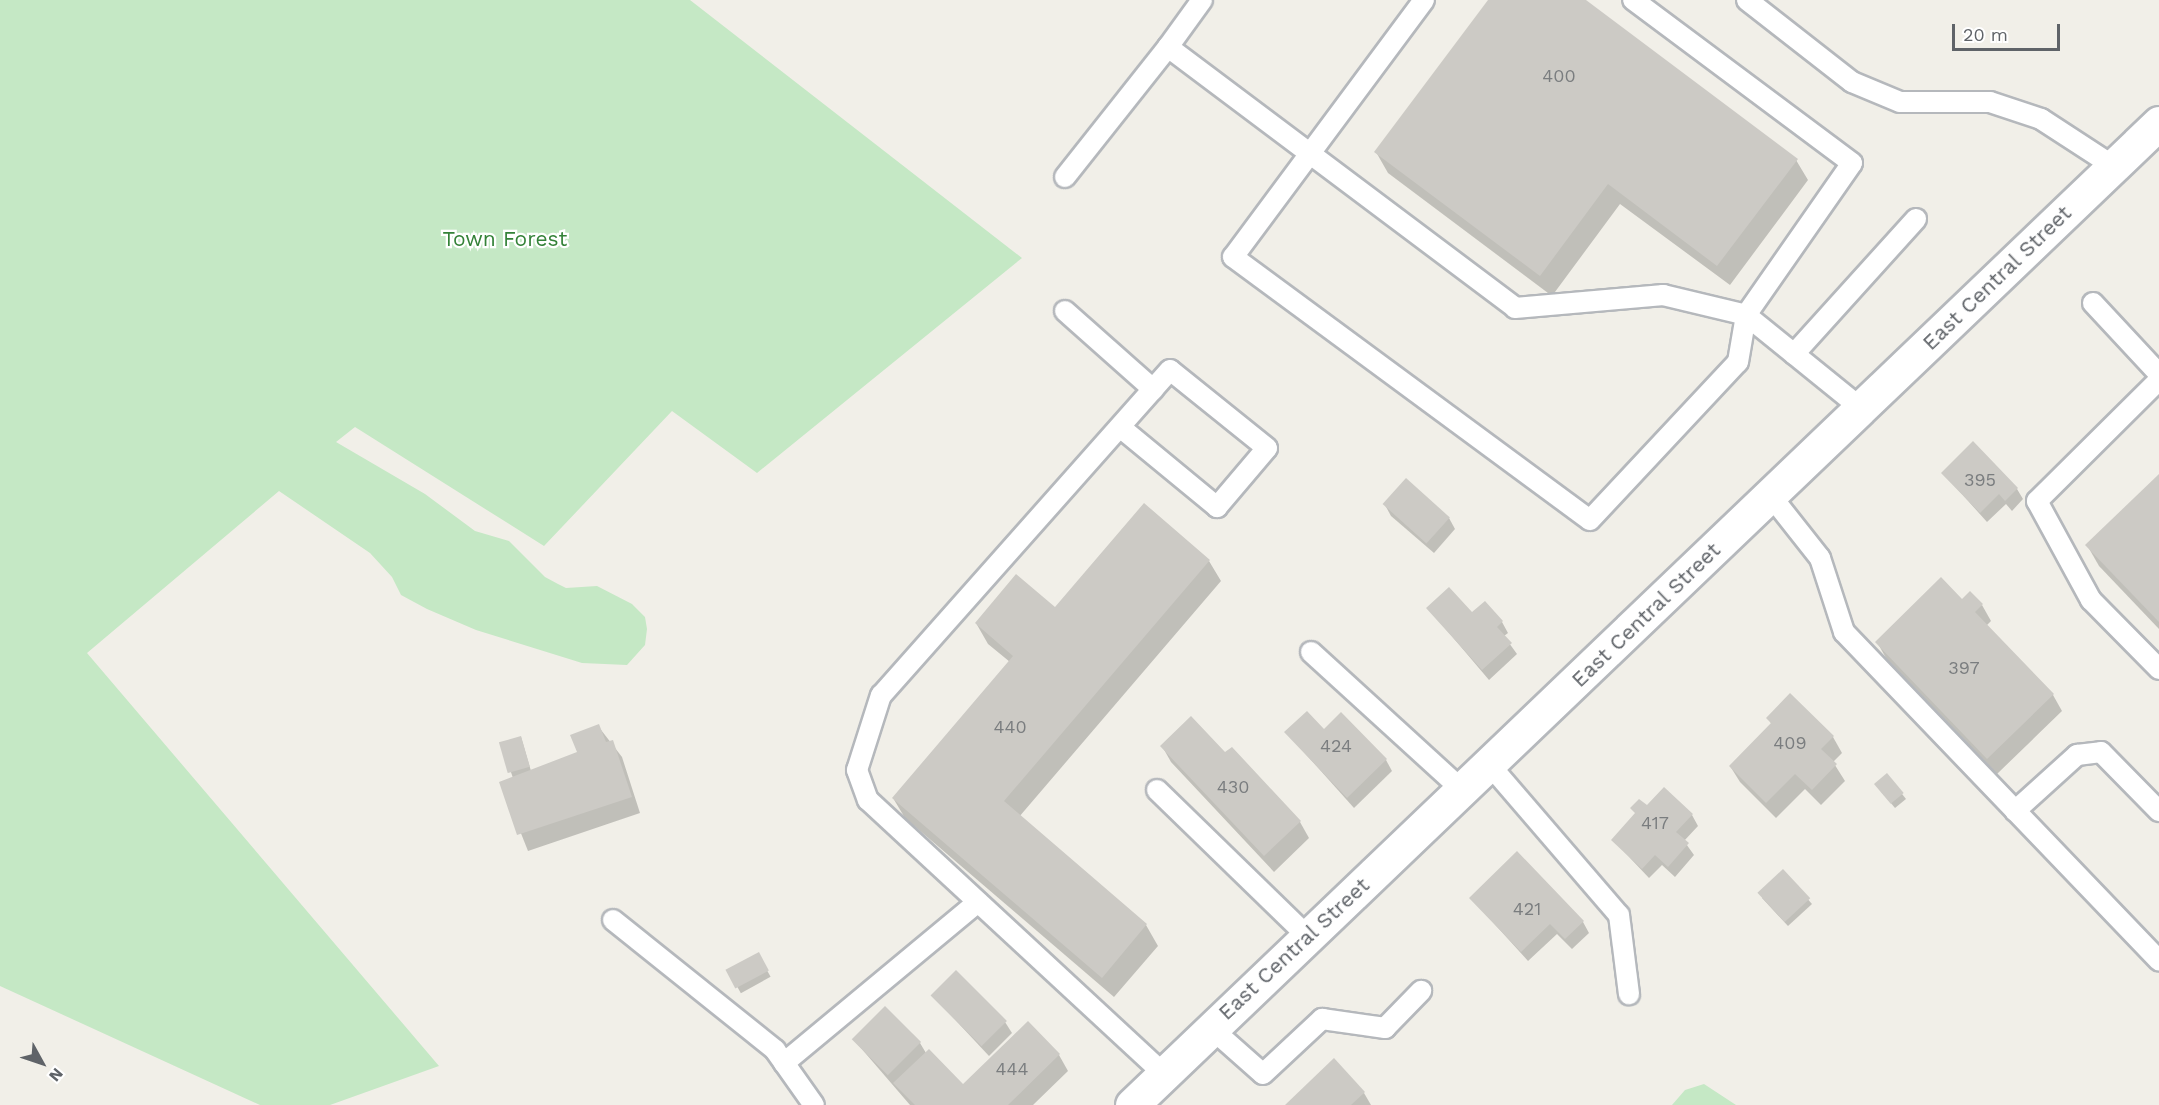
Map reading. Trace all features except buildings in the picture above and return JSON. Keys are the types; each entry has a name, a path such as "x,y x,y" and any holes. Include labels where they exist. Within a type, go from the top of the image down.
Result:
{"main road":[{"name":"East Central Street","path":"1132,1105 1163,1072 1771,496 2159,123"}],"lane":[{"path":"1065,177 1168,47 1202,0"},
{"path":"1424,0 1307,152 1233,257 1590,520 1738,362 1746,315 1852,163 1633,0"},
{"path":"1747,0 1852,82 1900,102 1990,102 2041,120 2113,166"},
{"path":"1168,47 1515,308 1662,296 1746,315 1861,408"},
{"path":"1794,354 1916,219"},
{"path":"2093,303 2159,374"},
{"path":"1065,311 1153,389"},
{"path":"1119,427 1217,507 1267,447 1170,370 1119,427 881,695 858,770 868,800 1163,1072"},
{"path":"2159,380 2037,501 2091,600 2159,669"},
{"path":"1771,496 1820,558 1844,632 2159,961"},
{"path":"1311,652 1462,790"},
{"path":"2015,811 2077,755 2101,752 2159,811"},
{"path":"1489,764 1619,915 1629,994"},
{"path":"1157,790 1307,936"},
{"path":"784,1063 978,902"},
{"path":"614,920 775,1050 814,1105"},
{"path":"1211,1028 1263,1074 1322,1019 1385,1028 1421,991"}],"green space":[{"name":"Town Forest","path":"0,0 690,0 1022,258 757,473 672,411 544,546 355,427 336,442 425,494 475,531 509,541 545,577 566,588 597,586 632,604 645,617 647,629 645,645 627,665 582,663 476,630 427,609 401,595 392,577 370,553 279,491 87,653 439,1066 330,1105 260,1105 0,986"},
{"path":"1704,1084 1736,1105 1672,1105 1685,1090"}]}
